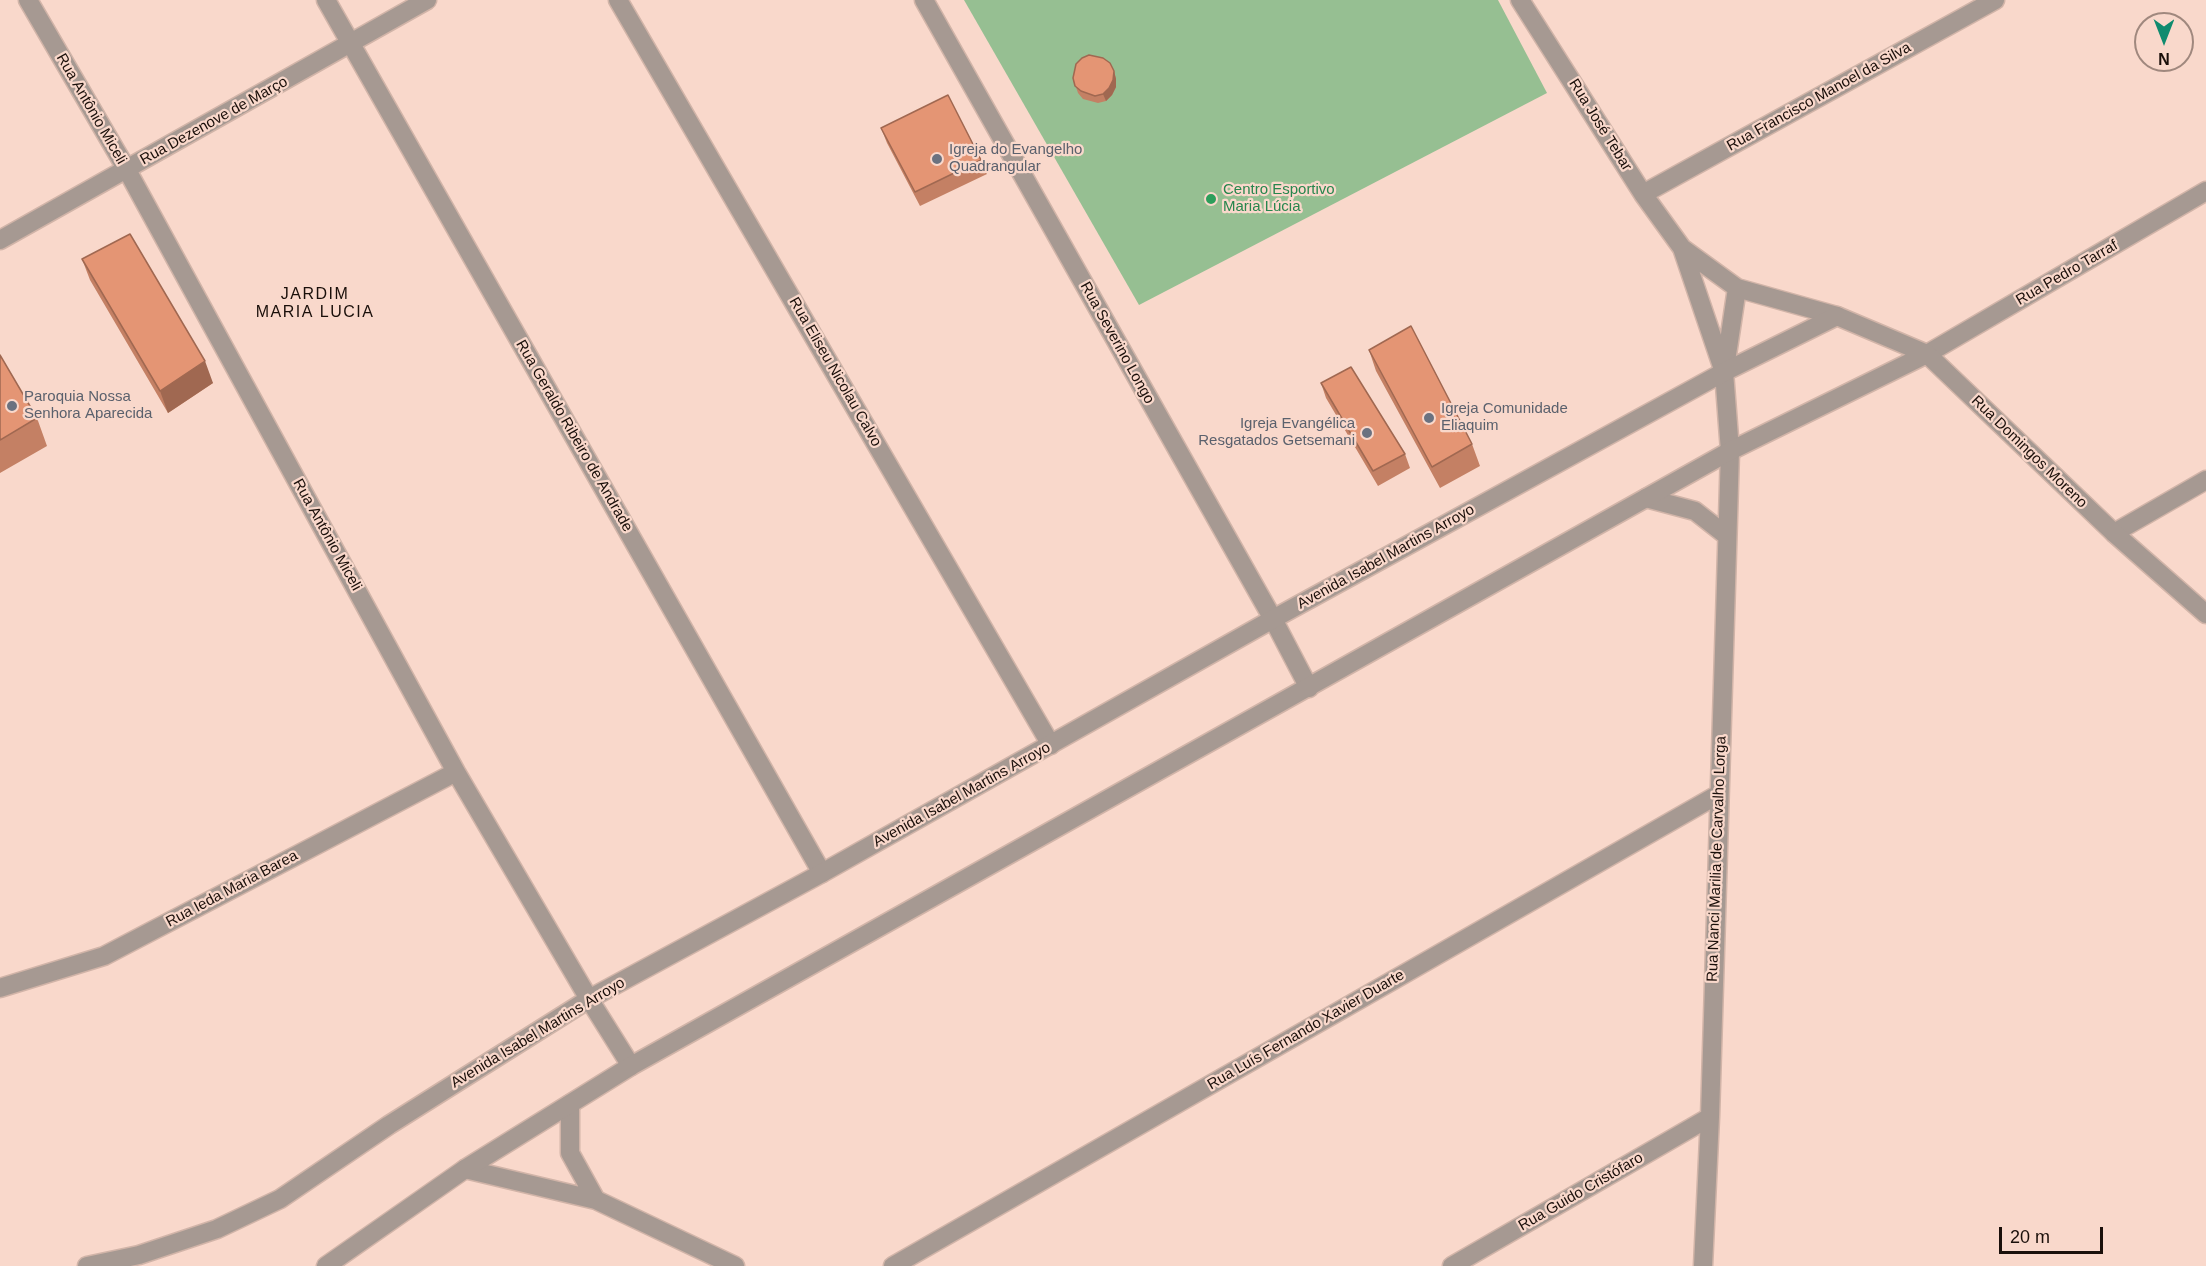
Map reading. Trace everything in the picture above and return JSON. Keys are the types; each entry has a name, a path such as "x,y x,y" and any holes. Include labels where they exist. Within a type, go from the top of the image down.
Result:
{"street":[{"name":"Rua Antônio Miceli","path":"27,0 127,170 456,772 589,999 631,1066"},
{"name":"Rua Geraldo Ribeiro de Andrade","path":"326,0 822,873"},
{"name":"Rua Dezenove de Março","path":"0,240 427,0"},
{"name":"Rua Eliseu Nicolau Calvo","path":"618,0 1051,745"},
{"name":"Rua Severino Longo","path":"924,0 1273,619 1309,688"},
{"name":"Rua José Tebar","path":"1520,0 1643,194 1682,248 1724,372"},
{"name":"Rua Francisco Manoel da Silva","path":"1643,194 1995,0"},
{"name":"Rua Pedro Tarraf","path":"1927,354 2206,191"},
{"name":"Rua José Tebar","path":"1682,248 1737,288 1837,316"},
{"path":"1724,372 1737,288"},
{"name":"Avenida Isabel Martins Arroyo","path":"87,1266 139,1255 217,1229 280,1199 389,1125 589,999 822,873 1273,619 1724,372 1837,316"},
{"name":"Rua Domingos Moreno","path":"1837,316 1927,354 2114,533 2206,614"},
{"path":"326,1266 465,1169 631,1066 1730,451 1927,354"},
{"name":"Rua Nanci Marilia de Carvalho Lorga","path":"1703,1266 1710,1117 1730,451 1724,372"},
{"path":"2114,533 2206,480"},
{"path":"1646,498 1695,511 1727,536"},
{"name":"Rua Ieda Maria Barea","path":"0,988 104,956 456,772"},
{"name":"Rua Luís Fernando Xavier Duarte","path":"893,1266 1719,794"},
{"path":"570,1104 570,1153 596,1200"},
{"name":"Rua Guido Cristófaro","path":"1452,1266 1710,1117"},
{"path":"465,1169 596,1200 735,1266"}],"green space":[{"name":"Centro Esportivo Maria Lúcia","path":"964,0 1498,0 1547,93 1139,305"}],"building":[{"path":"1089,55 1103,58 1110,63 1114,71 1109,88 1103,94 1095,96 1081,91 1075,86 1073,78 1076,64"},
{"name":"Igreja do Evangelho Quadrangular","path":"948,95 981,160 915,192 881,128"},
{"path":"130,234 205,361 160,391 82,259"},
{"name":"Igreja Comunidade Eliaquim","path":"1411,326 1472,444 1432,467 1369,350"},
{"path":"0,355 37,418 0,440"},
{"name":"Igreja Evangélica Resgatados Getsemani","path":"1351,367 1405,454 1373,471 1321,383"}],"place":[{"name":"Igreja do Evangelho Quadrangular","path":"937,159"},
{"name":"Centro Esportivo Maria Lúcia","path":"1211,199"},
{"name":"Paroquia Nossa Senhora Aparecida","path":"12,406"},
{"name":"Igreja Comunidade Eliaquim","path":"1429,418"},
{"name":"Igreja Evangélica Resgatados Getsemani","path":"1367,433"}],"district":[{"name":"JARDIM MARIA LUCIA","path":"315,304"}]}
